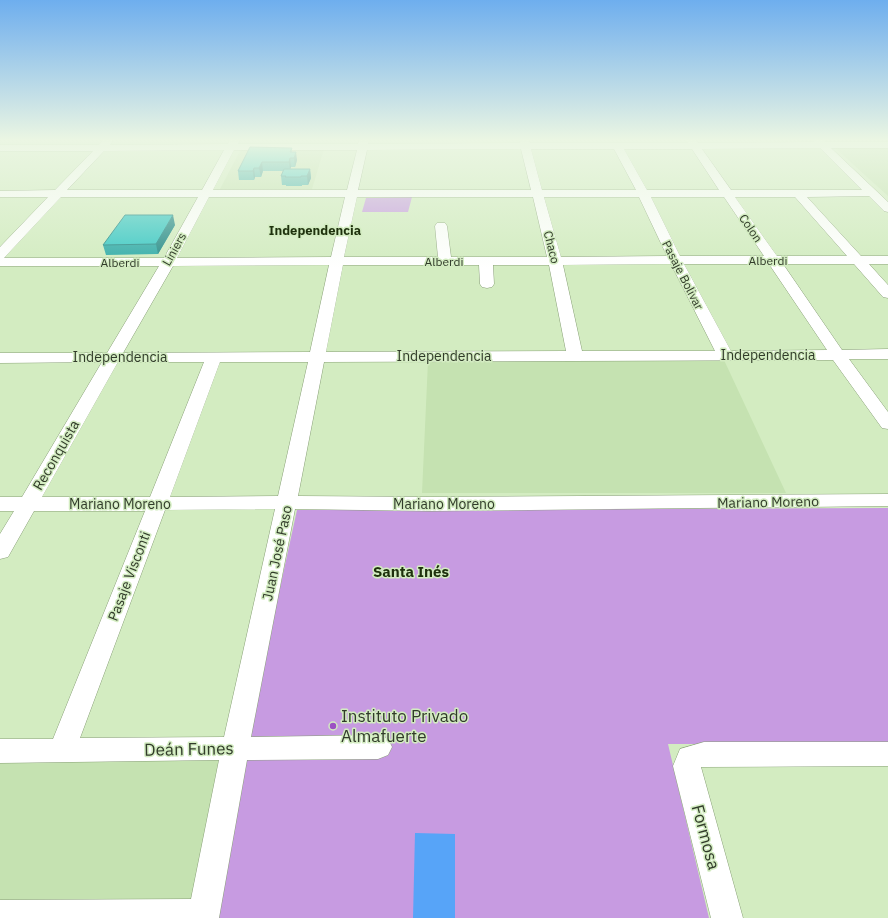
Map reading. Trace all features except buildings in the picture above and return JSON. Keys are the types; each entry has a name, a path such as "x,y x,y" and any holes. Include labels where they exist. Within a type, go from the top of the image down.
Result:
{"street":[{"path":"0,255 68,183"},
{"name":"Liniers","path":"113,357 168,262 210,183"},
{"name":"Juan José Paso","path":"203,916 235,749 354,183"},
{"name":"Chaco","path":"536,183 555,261 575,355"},
{"name":"Pasaje Bolivar","path":"638,183 675,260 725,355"},
{"name":"Colon","path":"720,183 838,356 888,424"},
{"path":"862,183 888,208"},
{"path":"0,194 538,192 644,194 873,193"},
{"path":"798,193 888,294"},
{"path":"442,226 445,261"},
{"name":"Alberdi","path":"0,262 888,260"},
{"path":"486,261 487,284"},
{"name":"Independencia","path":"0,358 575,355 838,356 851,354 888,354"},
{"path":"838,356 860,360 888,360"},
{"name":"Reconquista","path":"0,552 113,357"},
{"name":"Pasaje Visconti","path":"62,751 214,357"},
{"name":"Mariano Moreno","path":"0,504 288,502 430,504 888,500"},
{"name":"Deán Funes","path":"0,751 378,747"},
{"name":"Formosa","path":"727,918 687,766 690,757 704,754 888,754"},
{"path":"0,916 203,916"}],"shaded area":[{"path":"223,183 314,183 312,189 220,189"},
{"path":"873,183 888,183 888,196"},
{"path":"412,197 408,212 362,212 366,198"},
{"path":"724,360 786,493 422,493 428,361"},
{"path":"888,508 888,744 668,744 709,918 214,918 247,739 297,510"},
{"path":"223,757 193,903 0,904 0,758"}],"water":[{"path":"415,833 455,834 455,918 413,918"}],"place":[{"name":"Instituto Privado Almafuerte","path":"333,726"}],"district":[{"name":"Independencia","path":"315,230"},
{"name":"Santa Inés","path":"411,571"}]}
